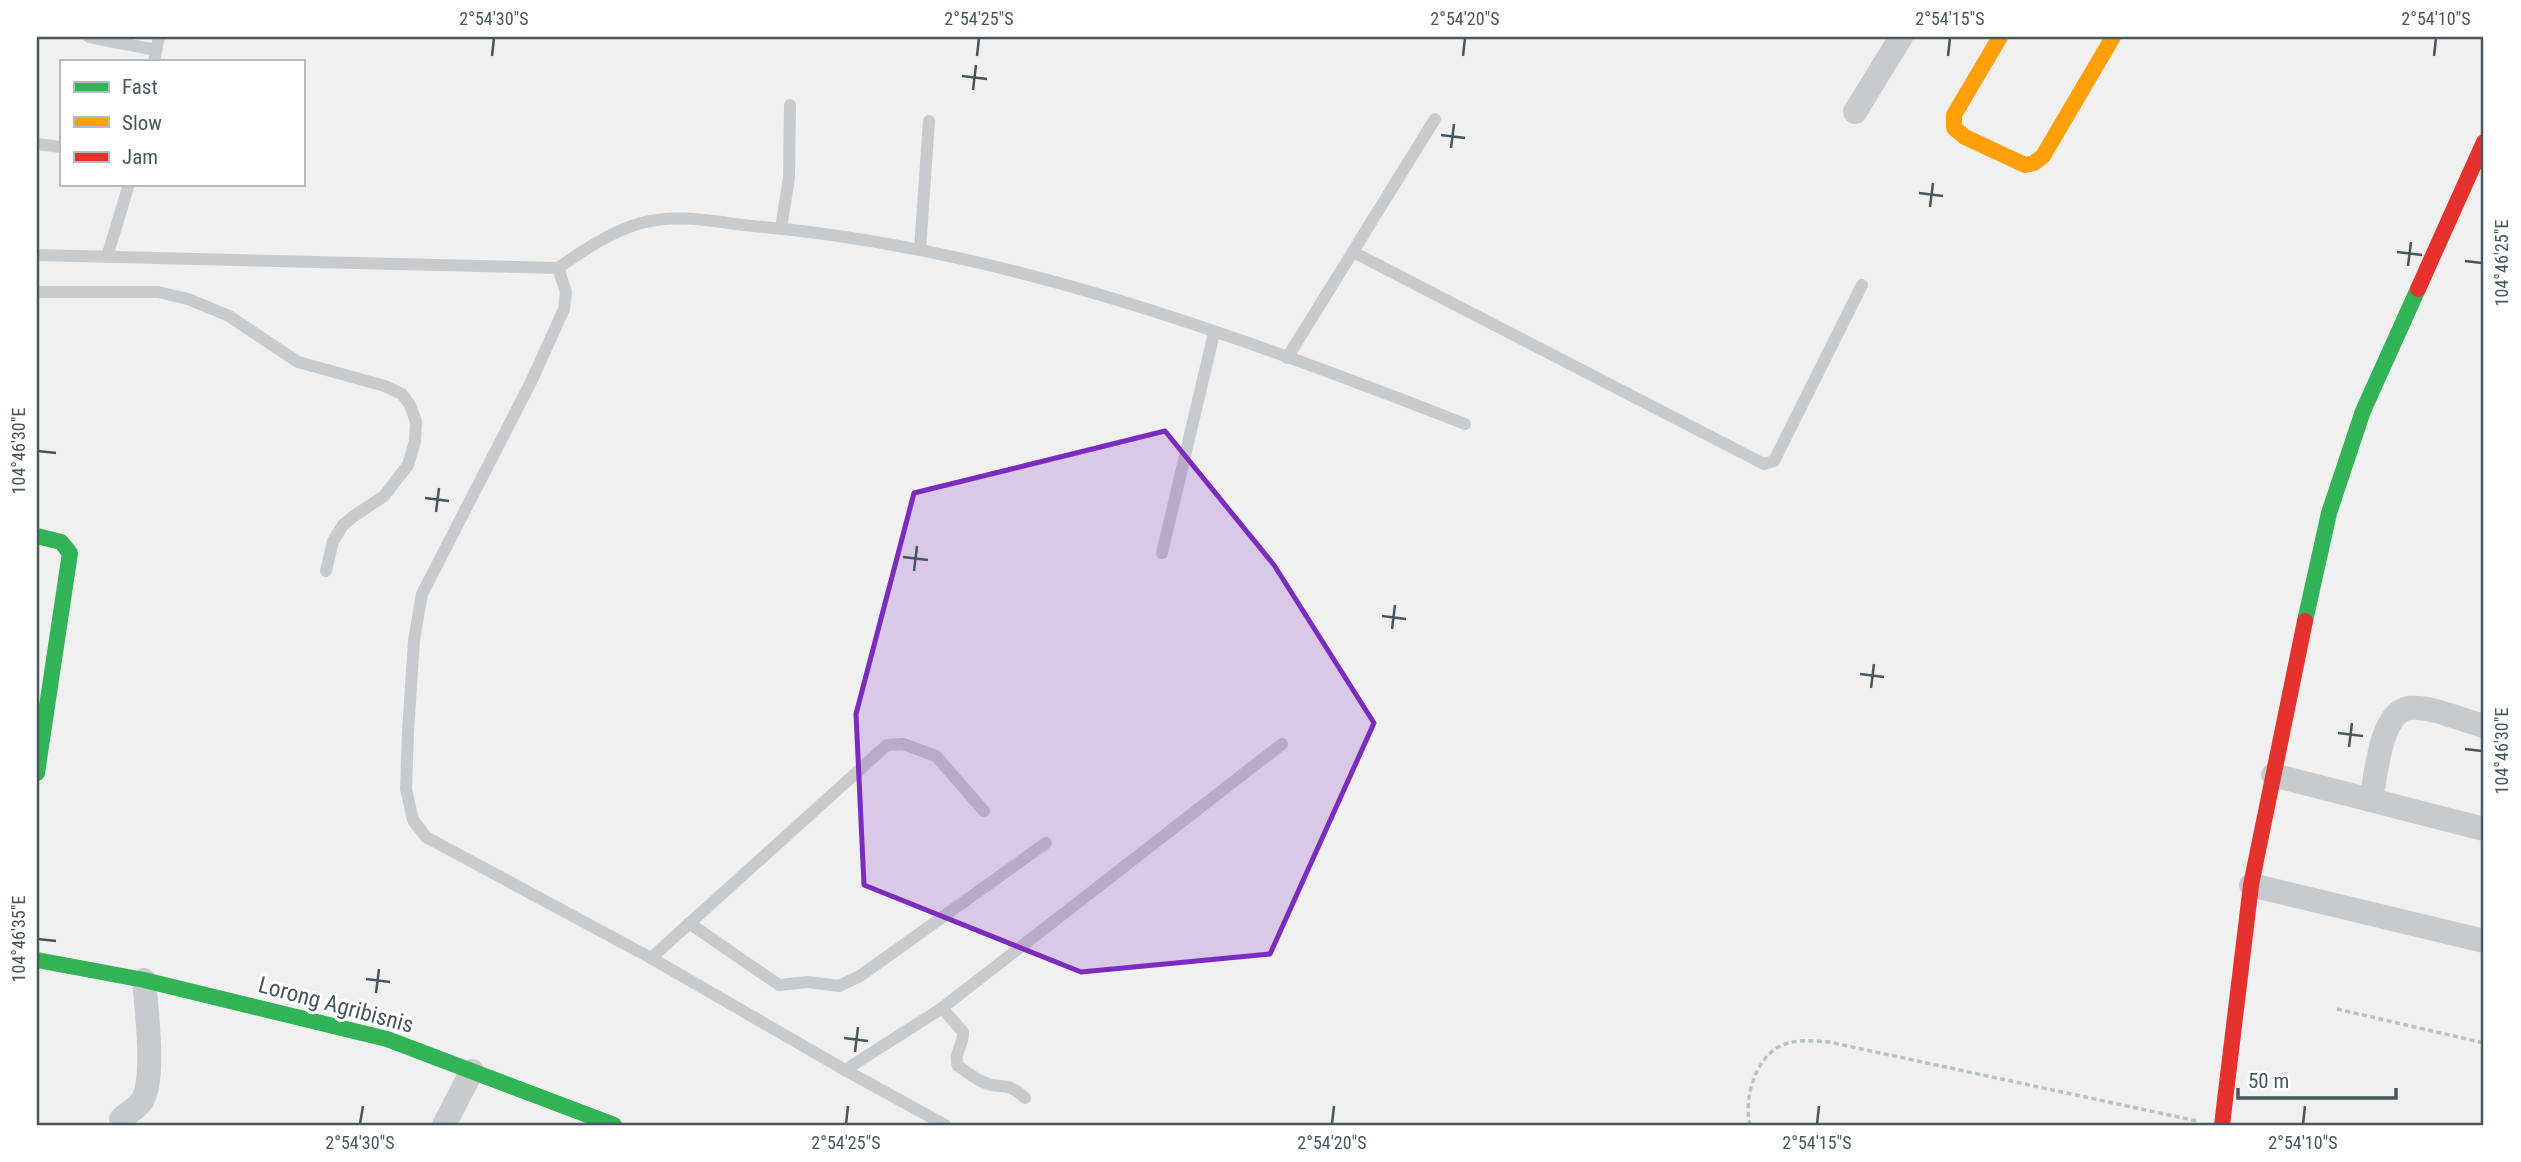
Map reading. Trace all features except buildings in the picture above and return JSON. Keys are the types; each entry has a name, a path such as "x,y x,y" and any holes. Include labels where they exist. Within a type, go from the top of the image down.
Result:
{"street":[{"path":"1855,113 1901,37"},
{"path":"2000,37 1954,115 1954,128 1965,137 2025,165 2034,163 2042,156 2113,37"},
{"path":"2222,1125 2251,884 2308,606 2342,470 2363,411 2484,142"},
{"path":"37,536 59,541 66,545 70,553 37,773"},
{"path":"2371,800 2386,729 2394,716 2401,711 2413,708 2427,710 2484,726"},
{"path":"2273,775 2484,829"},
{"path":"2251,884 2484,941"},
{"name":"Lorong Agribisnis","path":"37,960 144,980 387,1039 614,1125"},
{"path":"121,1119 142,1100 147,1081 149,1052 144,980"},
{"path":"444,1125 472,1071"}],"lane":[{"path":"89,37 157,49"},
{"path":"780,228 789,178 790,106"},
{"path":"1287,358 1435,119"},
{"path":"920,249 929,121"},
{"path":"37,144 60,147"},
{"path":"107,257 128,186"},
{"path":"37,255 558,268 591,244 642,223 695,219 780,228 920,249 1032,274 1214,332 1465,424"},
{"path":"1353,252 1764,464 1774,461 1862,285"},
{"path":"558,268 566,292 564,309 531,382 422,594 413,653 407,789 413,820 426,836 651,958 945,1125"},
{"path":"37,292 158,292 188,299 229,316 299,362 385,386 401,394 410,405 416,422 415,441 408,465 384,496 343,526 333,541 326,571"},
{"path":"1162,553 1214,332"},
{"path":"651,958 887,745 903,744 936,756 984,811"},
{"path":"845,1070 942,1007 1282,744"},
{"path":"689,923 779,985 808,982 839,986 860,976 1046,843"},
{"path":"942,1007 963,1032 956,1053 958,1066 984,1083 1015,1088 1025,1098"}],"path":[{"path":"2337,1009 2484,1043"},
{"path":"1749,1125 1749,1097 1755,1076 1763,1062 1783,1045 1806,1040 1829,1042 2204,1122"}],"highlighted area":[{"path":"1165,431 1274,565 1374,723 1270,954 1081,972 864,885 856,714 914,493"}],"traffic: fast":[{"path":"2305,621 2329,513 2363,411 2418,289"},
{"path":"37,536 61,542 70,553 37,773"},
{"path":"37,960 144,980 387,1039 614,1125"}],"traffic: slow":[{"path":"2000,37 1954,115 1954,128 1965,137 2025,165 2034,163 2043,156 2113,37"}],"traffic: jam":[{"path":"2418,289 2484,142"},
{"path":"2222,1125 2251,885 2305,621"}]}
